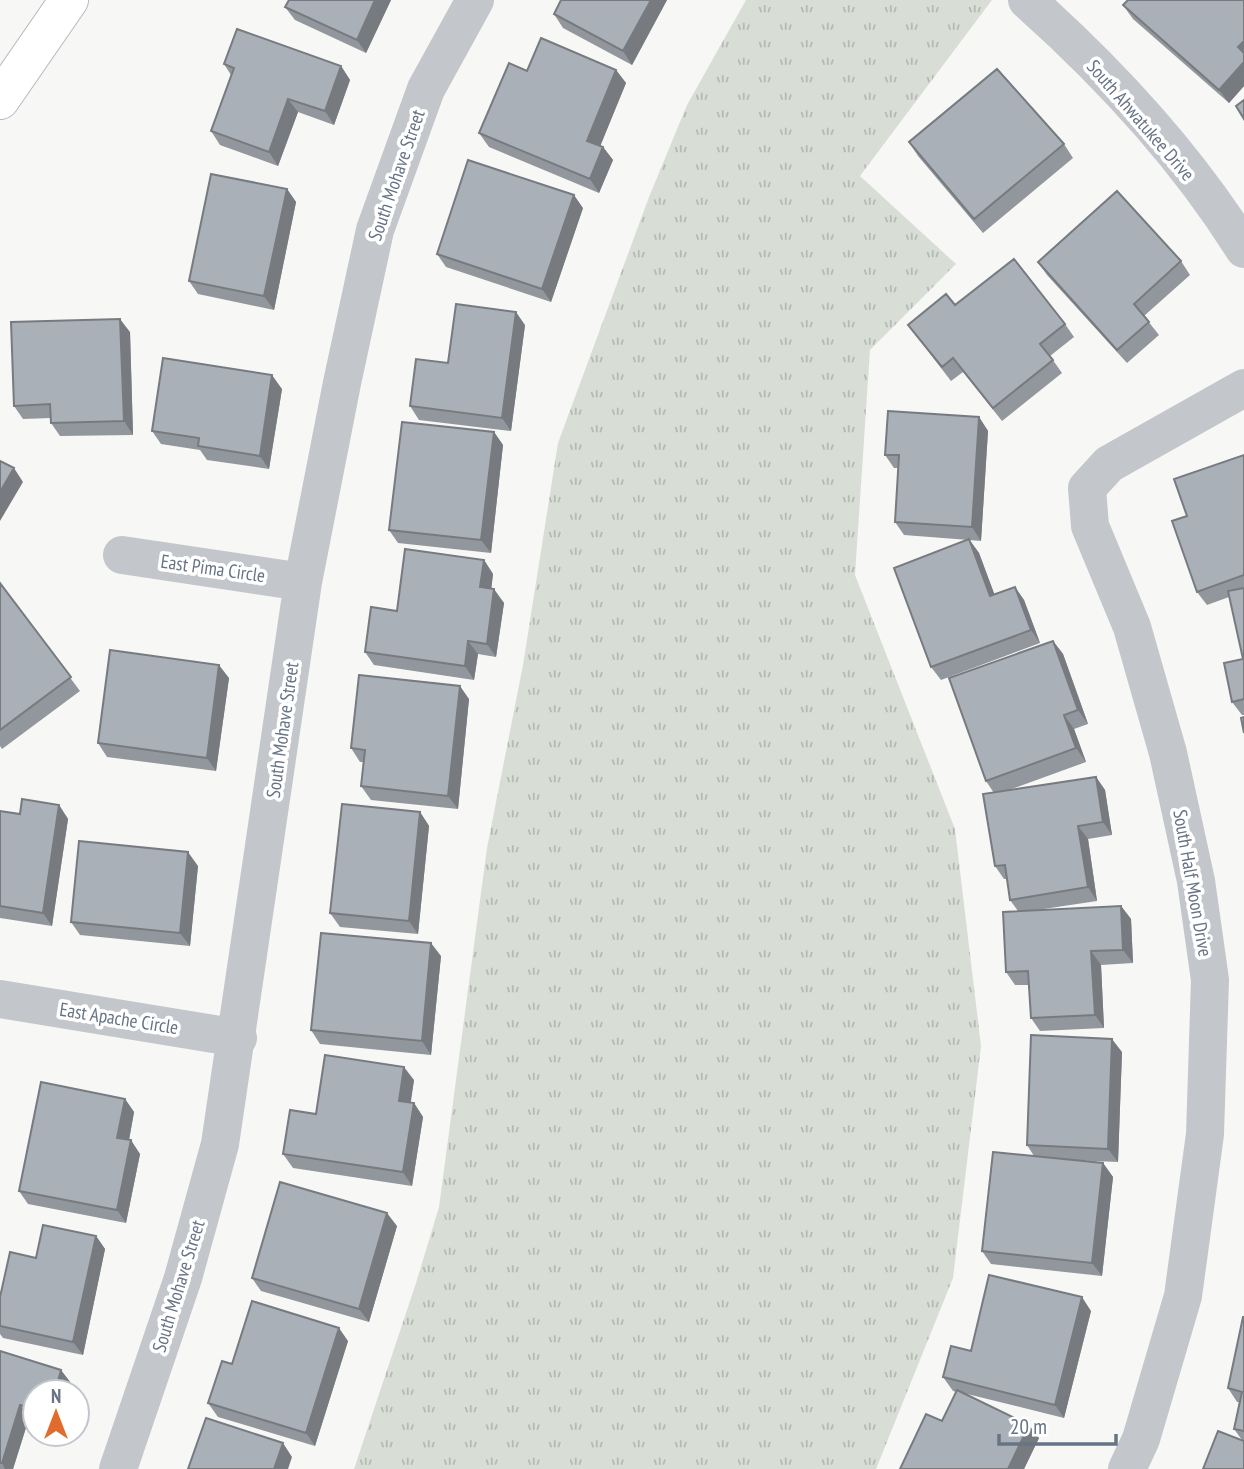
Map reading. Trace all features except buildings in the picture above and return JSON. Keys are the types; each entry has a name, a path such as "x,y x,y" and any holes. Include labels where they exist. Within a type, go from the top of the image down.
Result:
{"main road":[{"path":"0,100 69,0"}],"street":[{"name":"South Mohave Street","path":"118,1469 183,1278 220,1144 238,1038 303,582 375,230 426,89 475,0"},
{"name":"South Ahwatukee Drive","path":"1035,3 1120,89 1186,167 1244,249"},
{"name":"South Half Moon Drive","path":"1127,1469 1141,1439 1183,1296 1205,1134 1210,980 1196,881 1168,753 1132,626 1090,526 1087,488 1109,464 1244,388"},
{"name":"East Pima Circle","path":"122,555 303,582"},
{"name":"East Apache Circle","path":"0,999 238,1038"}],"green space":[{"path":"746,0 992,0 860,176 956,264 870,350 855,575 955,829 981,1046 953,1278 876,1469 354,1469 439,1207 487,848 523,665 558,443 649,197 687,105"}]}
